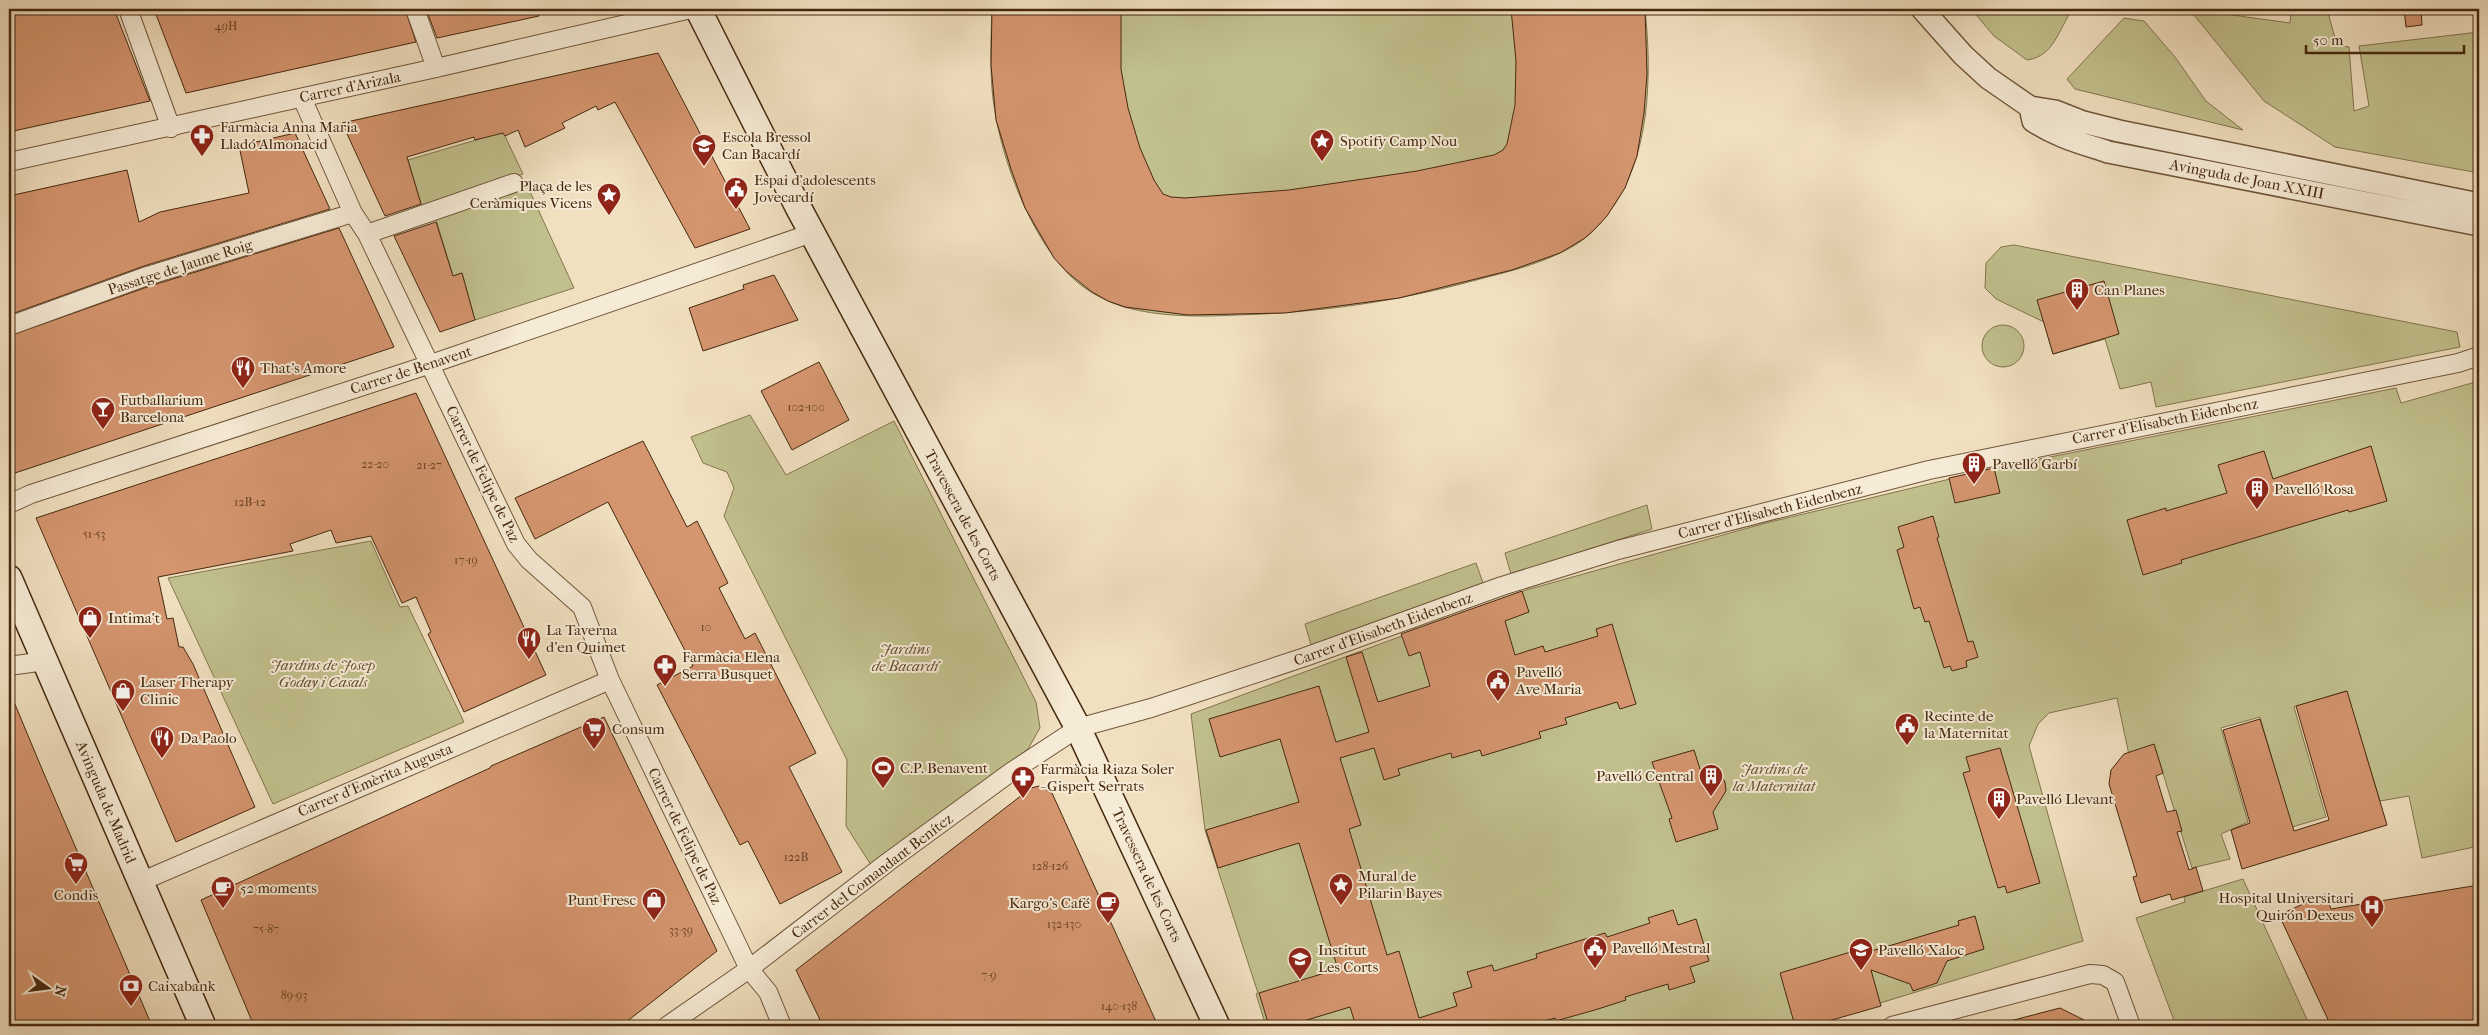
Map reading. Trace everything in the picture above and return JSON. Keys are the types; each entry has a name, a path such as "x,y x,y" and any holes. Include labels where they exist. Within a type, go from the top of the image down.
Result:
{"main road":[{"name":"Travessera de les Corts","path":"698,9 812,234 1078,728 1217,1026"},
{"name":"Avinguda de Madrid","path":"9,578 203,1026"}],"street":[{"path":"128,9 171,128"},
{"path":"415,9 436,68"},
{"name":"Carrer d'Arizala","path":"9,162 171,128 690,9"},
{"name":"Avinguda de Joan XXIII","path":"1922,9 1963,55 1988,78 2030,107 2055,111 2083,122 2118,131 2479,204"},
{"name":"Carrer de Felipe de Paz","path":"302,98 353,213 367,234 516,544 529,560 582,607 610,680 749,969 768,992 782,1026"},
{"name":"Avinguda de Joan XXIII","path":"2030,107 2033,121 2047,130 2060,137 2108,152 2479,225"},
{"path":"367,234 514,183"},
{"name":"Passatge de Jaume Roig","path":"9,326 147,276 353,213"},
{"name":"Carrer de Benavent","path":"9,504 40,490 430,364 812,234"},
{"name":"Carrer d'Elisabeth Eidenbenz","path":"1078,728 1151,708 1287,663 1502,586 1618,550 1929,470 2458,363 2479,356"},
{"path":"9,666 45,661"},
{"name":"Carrer d'Emèrita Augusta","path":"140,882 610,680"},
{"name":"Carrer del Comandant Benítez","path":"667,1026 749,969 1011,772 1078,728"},
{"path":"1892,1026 2090,974 2103,975 2115,982 2131,1026"}],"green space":[{"name":"Spotify Camp Nou","path":"992,9 1645,9 1648,89 1640,143 1622,193 1607,215 1587,236 1569,249 1532,264 1420,294 1329,309 1208,316 1151,313 1124,307 1106,300 1077,282 1060,265 1031,219 1009,166 995,113 991,69"},
{"path":"1971,9 2073,9 2050,47 2044,53 2027,60 1994,36"},
{"path":"2189,9 2290,23 2291,9 2327,9 2337,45 2349,47 2354,111 2369,106 2359,46 2479,32 2479,173 2335,147 2264,101"},
{"path":"2124,18 2144,21 2175,57 2206,101 2243,130 2075,89 2067,79"},
{"path":"503,132 523,174 423,210 408,160"},
{"path":"527,185 574,288 475,320 462,273 453,276 435,216"},
{"path":"2014,245 2457,332 2460,347 2156,407 2151,382 2120,389 2105,339 2053,354 2044,322 1996,299 1985,288 1986,263 2001,247"},
{"path":"1999,325 2007,325 2018,331 2024,346 2018,361 2007,367 1999,367 1988,361 1982,350 1982,342 1988,331"},
{"name":"Jardins de la Maternitat","path":"2479,381 2479,846 2422,858 2409,796 2380,801 2346,691 2294,707 2326,817 2292,827 2260,717 2221,728 2248,822 2221,834 2230,859 2192,868 2155,747 2129,755 2117,698 2049,713 2038,724 2029,746 2083,941 1805,1026 1266,1026 1256,994 1258,993 1205,830 1191,714 1526,590 1766,523 2000,467 2396,388 2401,403"},
{"name":"Jardins de Bacardí","path":"750,415 786,475 894,421 1036,702 1040,728 1028,749 871,865 846,826 847,760 724,516 734,488 727,472 703,463 691,437"},
{"path":"1647,505 1652,529 1511,574 1505,553"},
{"name":"Jardins de Josep Goday i Casals","path":"371,541 400,607 408,606 464,722 273,804 168,578"},
{"path":"1476,563 1483,583 1311,645 1305,624"},
{"path":"2243,879 2310,1026 2176,1026 2136,918 2185,902 2184,897"}],"building":[{"path":"9,9 114,9 150,101 9,132"},
{"path":"154,9 405,9 416,42 186,93"},
{"path":"426,9 538,9 539,16 437,38"},
{"name":"Spotify Camp Nou","path":"992,9 1121,9 1121,69 1128,108 1140,148 1154,180 1163,194 1171,197 1185,198 1289,190 1417,171 1494,155 1503,150 1507,144 1515,105 1516,61 1511,9 1645,9 1647,74 1644,113 1637,156 1625,188 1607,216 1595,229 1585,238 1560,253 1512,270 1399,298 1285,313 1188,315 1125,307 1108,301 1092,292 1067,272 1054,258 1025,208 996,120 991,65"},
{"path":"2404,9 2421,9 2422,25 2406,27"},
{"path":"658,53 750,229 695,248 615,102 598,110 596,106 562,123 565,128 525,147 518,130 505,136 503,133 475,140 474,137 407,157 421,204 385,216 342,123"},
{"path":"295,133 330,209 144,266 9,315 9,196 127,170 139,222 160,212 249,193 239,146"},
{"path":"436,222 453,276 462,273 475,320 440,332 394,236"},
{"path":"339,228 394,347 15,473 9,459 9,336 150,286"},
{"path":"774,275 798,320 703,351 689,308 744,289 743,285"},
{"name":"Can Planes","path":"2104,281 2119,334 2053,354 2037,300"},
{"path":"819,362 849,420 792,450 761,391"},
{"path":"416,393 546,675 464,712 428,634 431,632 416,597 402,603 371,536 336,543 331,530 290,544 293,551 158,577 167,619 173,618 179,647 183,647 193,664 255,807 176,842 36,518"},
{"path":"643,441 687,527 697,521 728,583 719,588 745,639 755,633 816,753 789,767 842,872 780,904 748,841 740,845 657,685 693,666 608,502 535,539 515,498"},
{"name":"Pavelló Rosa","path":"2371,446 2387,501 2349,512 2348,510 2181,560 2182,563 2143,575 2127,520 2227,493 2218,465 2264,451 2273,479"},
{"name":"Pavelló Garbí","path":"1994,468 2000,493 1955,503 1949,478"},
{"path":"1933,516 1939,537 1937,538 1968,642 1973,641 1978,657 1966,661 1967,667 1952,671 1950,666 1944,668 1929,621 1925,622 1920,607 1914,609 1897,550 1904,547 1898,527"},
{"path":"1522,591 1529,612 1505,621 1515,655 1543,646 1545,652 1598,636 1596,629 1612,624 1636,704 1620,709 1617,702 1565,718 1567,724 1539,732 1541,738 1482,756 1480,750 1452,758 1451,753 1398,769 1400,775 1384,780 1374,748 1340,758 1361,825 1349,829 1387,955 1399,951 1419,1018 1457,1006 1453,993 1472,987 1467,972 1492,965 1494,971 1537,958 1536,954 1605,933 1607,937 1650,923 1648,918 1673,910 1678,925 1696,919 1709,961 1690,967 1695,982 1669,990 1668,984 1625,997 1626,1000 1598,1009 1556,1021 1555,1018 1527,1026 1356,1026 1350,1007 1287,1026 1269,1026 1259,993 1338,969 1299,843 1218,868 1206,830 1299,802 1280,739 1220,757 1209,719 1319,686 1336,742 1369,732 1346,657 1362,652 1378,702 1430,686 1420,652 1409,656 1401,634"},
{"path":"9,690 42,769 152,1026 9,1026"},
{"path":"2347,691 2387,825 2242,869 2231,830 2250,823 2223,730 2260,719 2294,831 2329,820 2296,706"},
{"path":"604,717 717,951 621,1026 254,1026 201,900 491,766"},
{"path":"2154,744 2163,773 2156,776 2167,812 2176,810 2182,831 2177,832 2189,870 2196,867 2203,891 2172,900 2170,894 2141,903 2133,877 2137,876 2109,784 2111,770 2124,754"},
{"name":"Pavelló Llevant","path":"2000,748 2040,883 2007,893 2005,886 1998,888 1963,773 1970,771 1966,757"},
{"name":"Pavelló Central","path":"1694,750 1700,769 1719,774 1725,782 1726,791 1713,812 1718,829 1676,842 1669,819 1672,818 1652,762"},
{"path":"1039,786 1052,793 1158,1026 823,1026 796,970 1031,788"},
{"name":"Hospital Universitari Quirón Dexeus","path":"2479,885 2479,1026 2331,1026 2279,915 2325,894 2331,909"},
{"name":"Pavelló Xaloc","path":"1975,916 1984,949 1947,961 1937,983 1913,991 1910,984 1871,970 1881,1006 1811,1026 1795,1026 1780,973 1864,948 1865,953 1959,925 1958,921"},
{"path":"2060,1008 2096,1026 2011,1026 2010,1021"}],"place":[{"name":"Farmàcia Anna Maria Lladó Almonacid","path":"202,157"},
{"name":"Spotify Camp Nou","path":"1322,162"},
{"name":"Escola Bressol Can Bacardí","path":"704,167"},
{"name":"Espai d'adolescents Jovecardí","path":"736,210"},
{"name":"Plaça de les Ceràmiques Vicens","path":"609,216"},
{"name":"Can Planes","path":"2077,311"},
{"name":"That's Amore","path":"243,389"},
{"name":"Futballarium Barcelona","path":"103,430"},
{"name":"Pavelló Garbí","path":"1974,485"},
{"name":"Pavelló Rosa","path":"2257,510"},
{"name":"Intima't","path":"90,639"},
{"name":"La Taverna d'en Quimet","path":"529,660"},
{"name":"Farmàcia Elena Serra Busquet","path":"665,687"},
{"name":"Pavelló Ave Maria","path":"1498,702"},
{"name":"Laser Therapy Clinic","path":"123,712"},
{"name":"Recinte de la Maternitat","path":"1907,746"},
{"name":"Consum","path":"594,750"},
{"name":"Da Paolo","path":"162,759"},
{"name":"C.P. Benavent","path":"883,789"},
{"name":"Pavelló Central","path":"1711,797"},
{"name":"Farmàcia Riaza Soler - Gispert Serrats","path":"1023,799"},
{"name":"Pavelló Llevant","path":"1999,820"},
{"name":"Condis","path":"76,885"},
{"name":"Mural de Pilarin Bayes","path":"1341,906"},
{"name":"52 moments","path":"223,909"},
{"name":"Punt Fresc","path":"654,921"},
{"name":"Kargo's Café","path":"1108,924"},
{"name":"Hospital Universitari Quirón Dexeus","path":"2372,928"},
{"name":"Pavelló Mestral","path":"1595,969"},
{"name":"Pavelló Xaloc","path":"1861,971"},
{"name":"Institut Les Corts","path":"1300,980"},
{"name":"Caixabank","path":"131,1007"}]}
